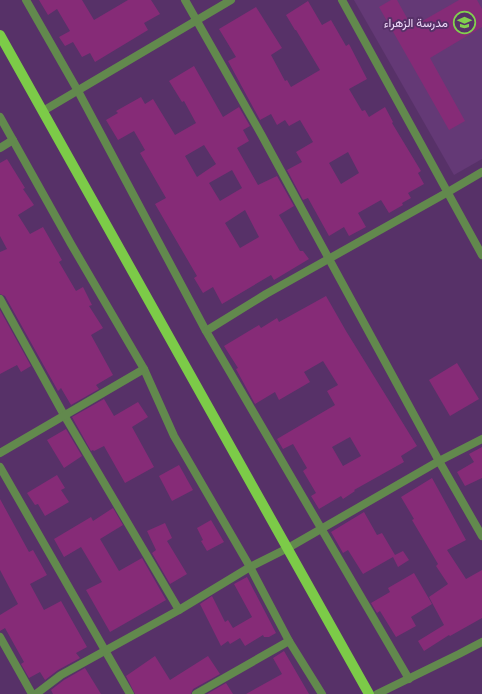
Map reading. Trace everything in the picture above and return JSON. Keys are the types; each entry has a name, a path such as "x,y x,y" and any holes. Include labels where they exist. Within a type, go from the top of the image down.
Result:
{"main road":[{"path":"0,35 369,694"}],"street":[{"path":"26,0 78,91 206,332 409,678"},
{"path":"185,0 330,259 439,461 482,536"},
{"path":"43,111 232,0"},
{"path":"342,0 482,255"},
{"path":"0,117 144,369 174,436 250,567 290,641 322,694"},
{"path":"0,148 13,140"},
{"path":"206,332 266,294 482,172"},
{"path":"0,299 64,415 179,610"},
{"path":"0,453 144,369"},
{"path":"36,694 62,675 179,610 250,567 288,548 439,461 482,439"},
{"path":"0,467 130,694"},
{"path":"0,637 32,694"},
{"path":"196,694 290,641"},
{"path":"377,694 482,642"}],"shaded area":[{"path":"354,0 482,0 482,159 454,175"}],"building":[{"path":"39,0 82,0 94,20 128,0 151,0 160,14 144,23 148,30 95,62 90,53 82,57 73,42 65,46 59,37 70,31 57,9 48,15"},
{"path":"391,0 397,0 412,27 459,0 477,0 482,9 482,27 430,58 465,121 449,130 379,7"},
{"path":"308,1 322,25 331,20 346,46 349,44 367,79 349,89 362,111 365,110 369,117 385,107 393,122 392,123 421,171 418,173 424,184 408,193 411,198 402,203 403,205 389,213 381,200 358,213 366,227 349,236 344,227 329,236 308,198 303,200 287,170 302,162 296,152 313,142 300,120 289,126 285,120 277,125 271,114 260,120 228,61 236,57 219,29 256,7 282,48 271,55 285,81 287,80 291,87 320,70 286,15","holes":["348,152 359,173 341,184 329,163"]},
{"path":"194,66 223,117 239,107 250,126 243,130 249,141 237,148 258,185 277,176 294,206 279,215 300,251 303,251 309,259 274,280 271,275 222,304 213,287 203,293 194,278 197,276 155,204 166,198 140,153 145,150 134,131 118,140 106,120 118,113 116,111 141,97 145,104 153,99 175,135 196,123 184,101 182,102 169,81","holes":["204,145 216,164 197,177 185,156","232,170 242,188 220,201 209,183","245,210 259,237 240,248 225,223"]},
{"path":"7,159 25,188 23,189 34,205 18,215 30,234 43,227 62,260 59,262 76,291 83,287 92,305 89,306 103,328 91,335 113,375 96,385 99,389 71,405 61,388 58,391 5,296 0,294 0,252 7,249 0,236 0,163"},
{"path":"326,296 417,446 401,456 404,462 354,490 355,491 343,499 341,496 319,509 311,496 316,493 303,471 307,468 293,444 283,449 277,439 335,405 327,391 338,385 323,361 304,372 310,382 279,400 275,392 255,404 236,369 238,368 224,346 259,325 261,328 277,318 279,322","holes":["350,437 361,456 343,466 332,447"]},
{"path":"0,310 31,366 21,372 17,365 0,374"},
{"path":"457,363 479,399 450,416 429,380"},
{"path":"104,399 114,416 138,402 148,417 132,427 154,467 125,483 104,446 91,451 72,417"},
{"path":"66,429 82,456 64,468 47,440"},
{"path":"482,447 482,478 465,486 457,472 474,462 469,454"},
{"path":"179,465 193,490 172,501 159,476"},
{"path":"57,475 65,488 61,490 69,502 45,516 38,504 35,505 27,493"},
{"path":"432,478 466,540 447,550 466,579 482,570 482,618 450,636 449,635 424,651 418,641 444,625 429,597 448,584 436,566 438,564 412,520 414,519 401,497"},
{"path":"0,499 29,552 33,550 47,575 30,584 44,610 61,601 87,647 76,653 80,658 58,670 45,680 40,672 29,678 21,664 24,662 5,628 0,631 0,615 18,604 0,570"},
{"path":"113,508 123,525 100,539 119,571 142,558 166,600 110,632 86,590 102,582 81,547 64,557 54,539 91,517 93,521"},
{"path":"364,512 377,535 382,533 395,555 403,551 409,560 398,567 393,557 363,574 348,550 343,553 331,532"},
{"path":"211,520 224,542 207,551 201,541 203,540 197,528"},
{"path":"165,523 172,538 167,541 187,574 170,584 152,553 156,550 147,531"},
{"path":"414,573 432,604 411,617 416,626 396,637 380,611 377,613 371,603 390,592 388,588"},
{"path":"247,577 276,633 269,637 264,637 263,635 245,646 240,638 230,644 228,641 221,646 200,604 212,596 225,622 228,620 233,628 252,617 234,584"},
{"path":"284,651 309,694 246,694 282,674 273,658"},
{"path":"155,656 170,680 208,656 220,674 193,689 191,694 135,694 126,676"},
{"path":"85,668 101,694 53,694 51,690 64,680"},
{"path":"226,683 233,694 207,694"}],"place":[{"name":"مدرسة الزهراء","path":"464,23"}]}
